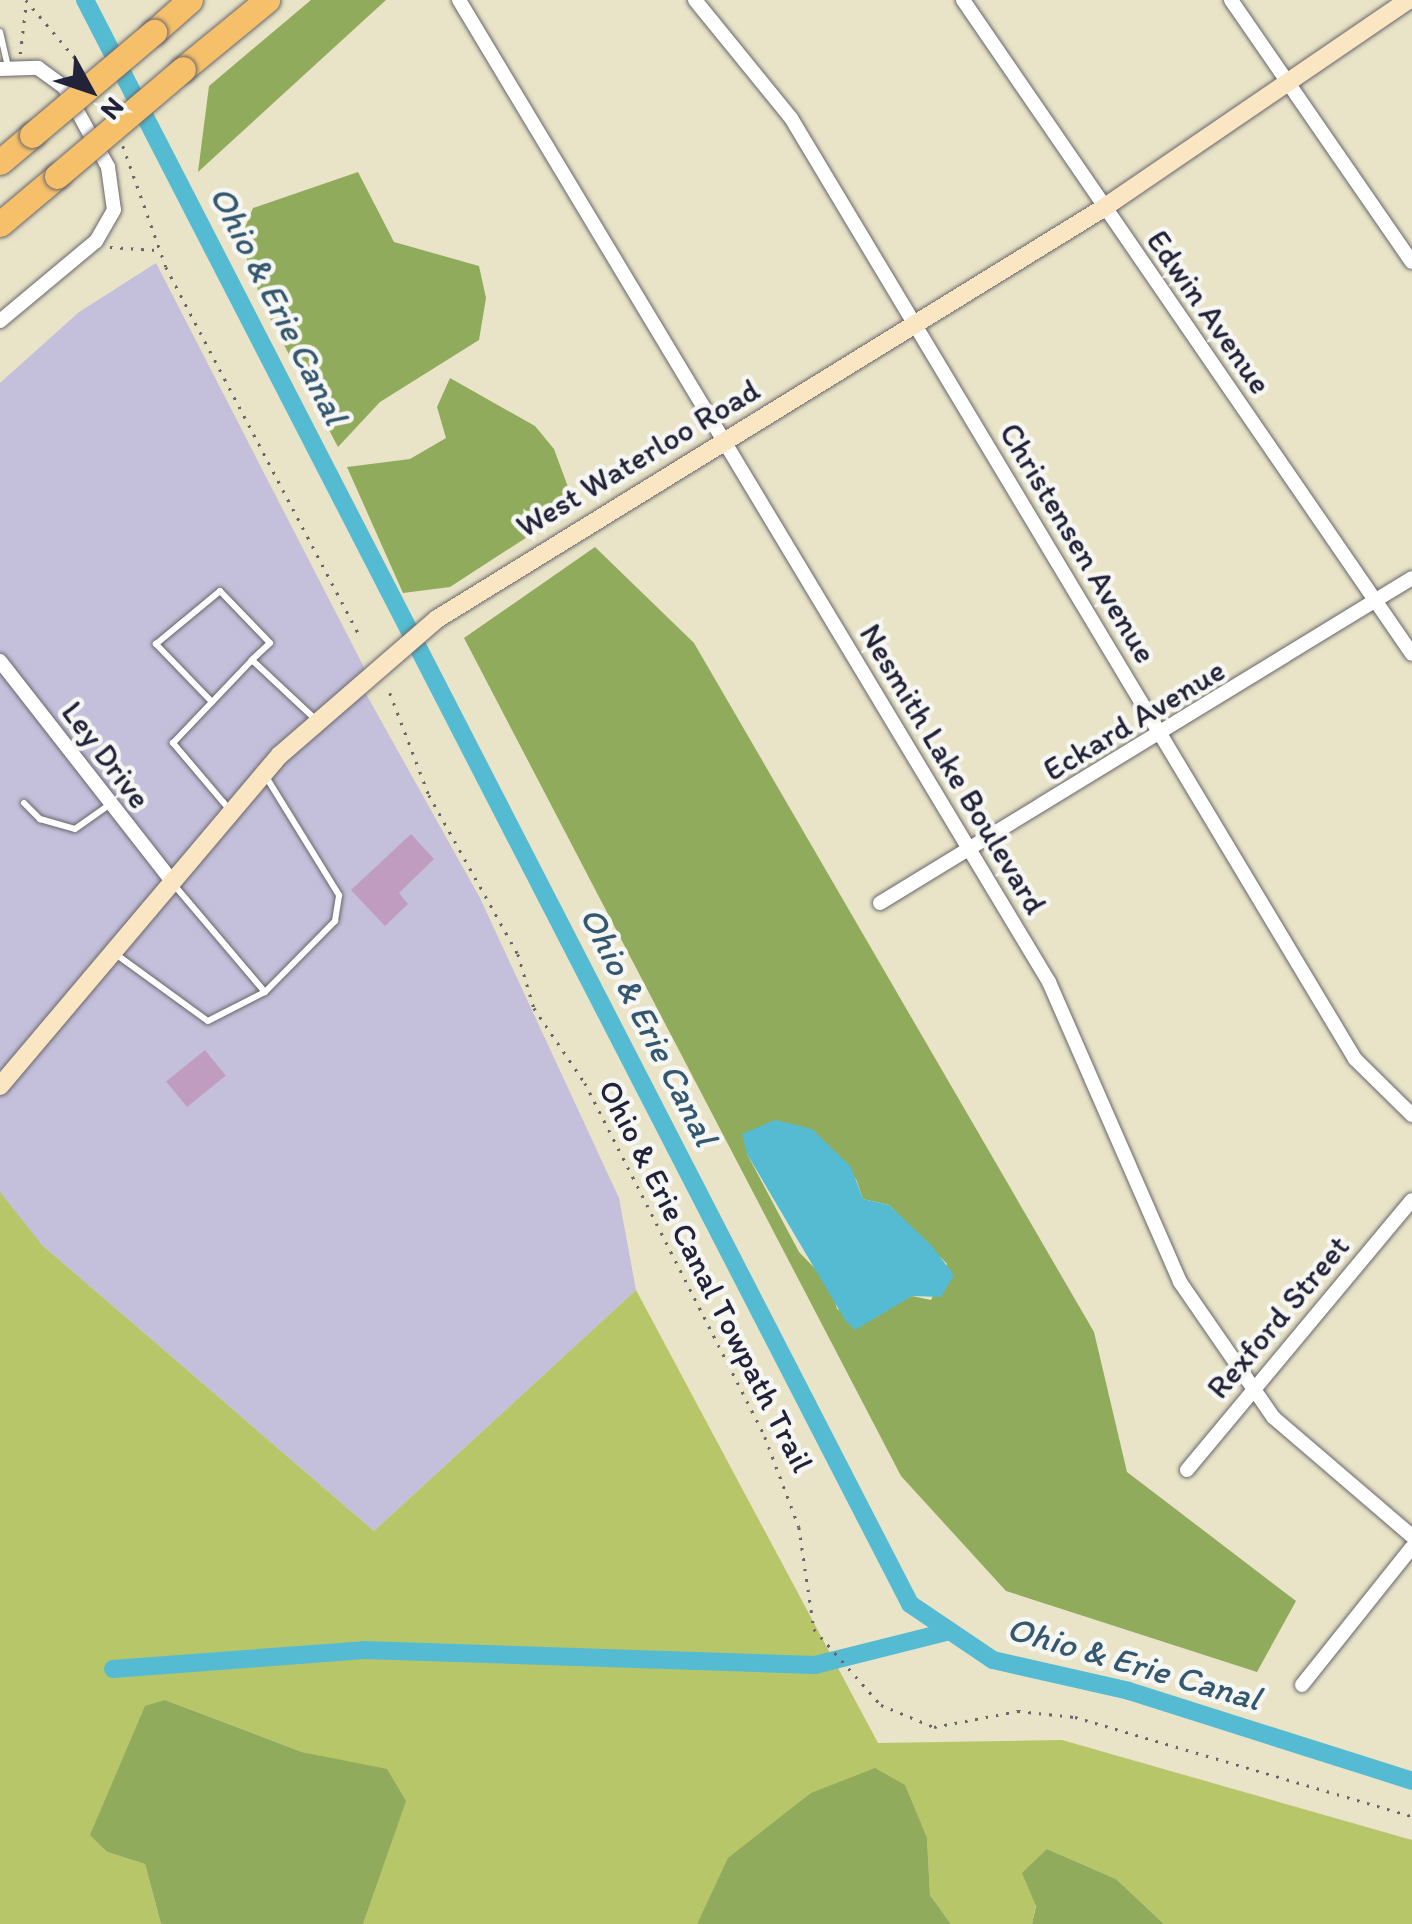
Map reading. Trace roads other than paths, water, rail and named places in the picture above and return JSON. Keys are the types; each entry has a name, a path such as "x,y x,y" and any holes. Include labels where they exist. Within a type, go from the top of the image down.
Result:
{"highway":[{"path":"0,162 190,0"},
{"path":"0,224 267,0"}],"main road":[{"name":"West Waterloo Road","path":"0,1086 264,773 386,659 437,619 1102,209 1408,0"}],"street":[{"name":"Christensen Avenue","path":"695,0 785,109 1355,1059 1412,1115"},
{"name":"Edwin Avenue","path":"963,0 1102,209 1412,654"},
{"path":"1231,0 1412,262"},
{"name":"Nesmith Lake Boulevard","path":"461,3 1079,1039 1155,1238 1252,1391 1412,1536"},
{"path":"0,321 98,238 114,210 108,167 64,87 10,67"},
{"name":"Eckard Avenue","path":"880,903 1412,578"},
{"name":"Ley Drive","path":"0,661 170,880"},
{"name":"Rexford Street","path":"1187,1470 1412,1200"},
{"path":"1302,1686 1412,1547"}],"lane":[{"path":"0,32 10,67"},
{"path":"212,702 156,644 220,591 270,644 174,743 230,810"},
{"path":"252,660 317,722"},
{"path":"112,951 208,1021 266,992 335,922 339,895 264,773"},
{"path":"24,802 40,819 76,828 109,804"},
{"path":"170,880 266,992"}],"water":[{"path":"775,1120 812,1129 851,1167 863,1199 889,1205 931,1245 954,1275 941,1297 912,1296 855,1330 845,1320 747,1154 742,1134"}],"waterway":[{"name":"Ohio & Erie Canal","path":"85,0 910,1604 993,1660 1129,1691 1412,1781"},
{"path":"113,1669 364,1650 815,1665 950,1631"}]}
